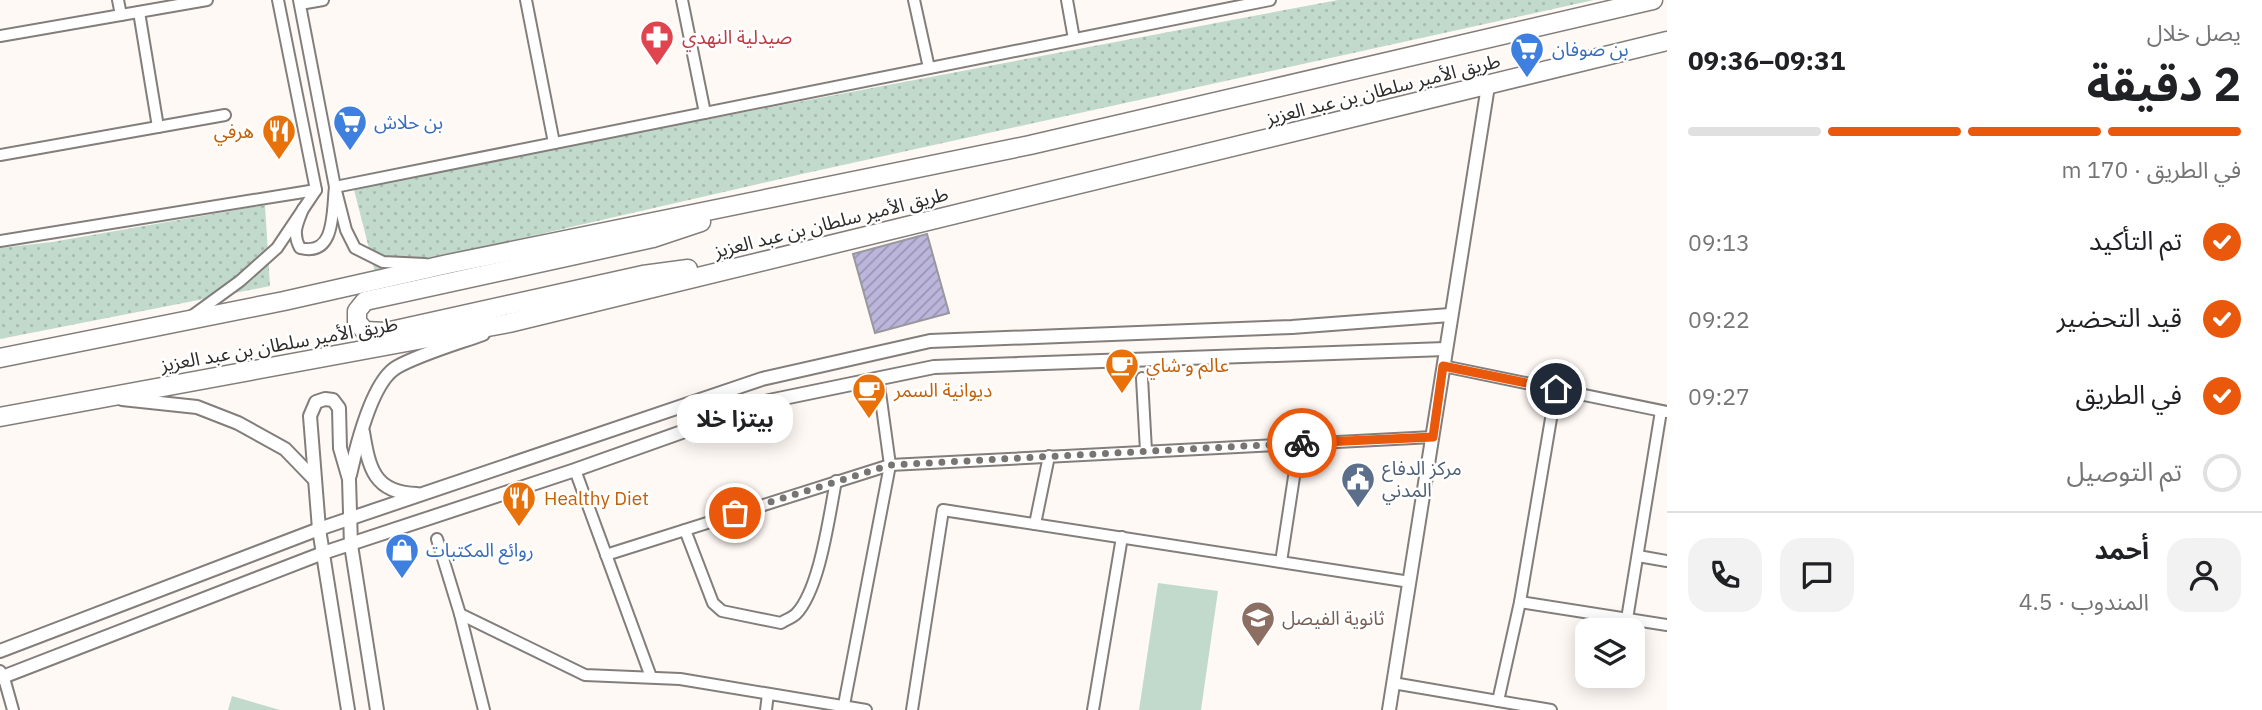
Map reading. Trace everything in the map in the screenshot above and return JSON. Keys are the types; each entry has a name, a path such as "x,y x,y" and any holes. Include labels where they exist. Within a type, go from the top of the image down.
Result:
{"highway":[{"name":"طريق الأمير سلطان بن عبد العزيز","path":"0,358 1030,145 1653,0"},
{"name":"طريق الأمير سلطان بن عبد العزيز","path":"0,417 509,323 1667,41"},
{"path":"780,256 643,275 386,332 365,331 358,322 357,311 365,301 653,238 781,196"}],"street":[{"path":"118,0 121,15"},
{"path":"0,36 206,0"},
{"path":"185,321 240,281 276,248 316,190 278,0"},
{"path":"323,0 300,2 335,187 346,230 355,248 383,262 448,264"},
{"path":"526,0 554,143"},
{"path":"682,0 705,113"},
{"path":"914,0 929,68"},
{"path":"1067,0 1074,39"},
{"path":"335,187 1270,0"},
{"path":"139,12 158,127"},
{"path":"1389,710 1488,86"},
{"path":"0,155 225,116"},
{"path":"303,209 295,228 295,238 300,248 312,251 321,247 329,233 335,187"},
{"path":"0,241 316,190"},
{"path":"0,650 318,529 762,379 930,341 1292,327 1450,315"},
{"path":"349,479 373,397 395,368 509,323"},
{"path":"13,710 1,676 323,553 575,470 769,401 934,367 1445,349"},
{"path":"1443,366 1664,411 1628,618"},
{"path":"843,708 890,465 878,378"},
{"path":"1142,378 1146,451"},
{"path":"1498,701 1520,603 1556,389"},
{"path":"104,397 197,407 238,423 285,449 315,480"},
{"path":"348,710 318,529 310,416 316,402 325,399 333,400 339,408 340,448 349,479 351,545 377,710"},
{"path":"363,427 368,465 384,484 400,494 424,494"},
{"path":"606,555 890,465 1433,437"},
{"path":"1281,562 1299,444"},
{"path":"1035,524 1049,456"},
{"path":"575,470 652,677"},
{"path":"685,530 713,603 722,611 781,623 795,614 811,588 822,551 836,481"},
{"path":"912,710 943,510 1409,582"},
{"path":"1093,710 1122,537"},
{"path":"437,539 460,614 484,710"},
{"path":"1638,555 1667,561"},
{"path":"1520,603 1621,618"},
{"path":"460,614 585,676 680,679 866,710"},
{"path":"1645,622 1667,625"},
{"path":"1393,683 1551,710"},
{"path":"766,710 768,694"}],"green space":[{"path":"1338,0 1594,0 802,174 375,272 353,186"},
{"path":"265,205 270,286 0,339 0,248 52,242"},
{"path":"1158,583 1218,591 1201,710 1139,710"},
{"path":"232,696 280,710 228,710"}],"building":[{"path":"927,234 949,313 875,333 853,254"}],"way so far":[{"path":"735,513 890,465 1302,443"}],"place":[{"name":"صيدلية النهدي","path":"657,67"},
{"name":"بن صوفان","path":"1527,79"},
{"name":"بن حلاش","path":"350,152"},
{"name":"هرفي","path":"279,161"},
{"name":"عالم و شاي","path":"1122,395"},
{"name":"ديوانية السمر","path":"869,420"},
{"name":"مركز الدفاع المدني","path":"1358,509"},
{"name":"بيتزا خلا","path":"735,513"},
{"name":"Healthy Diet","path":"519,528"},
{"name":"روائع المكتبات","path":"402,580"},
{"name":"ثانوية الفيصل","path":"1258,648"}],"route":[{"path":"1302,443 1433,437 1443,366 1556,389"}]}
